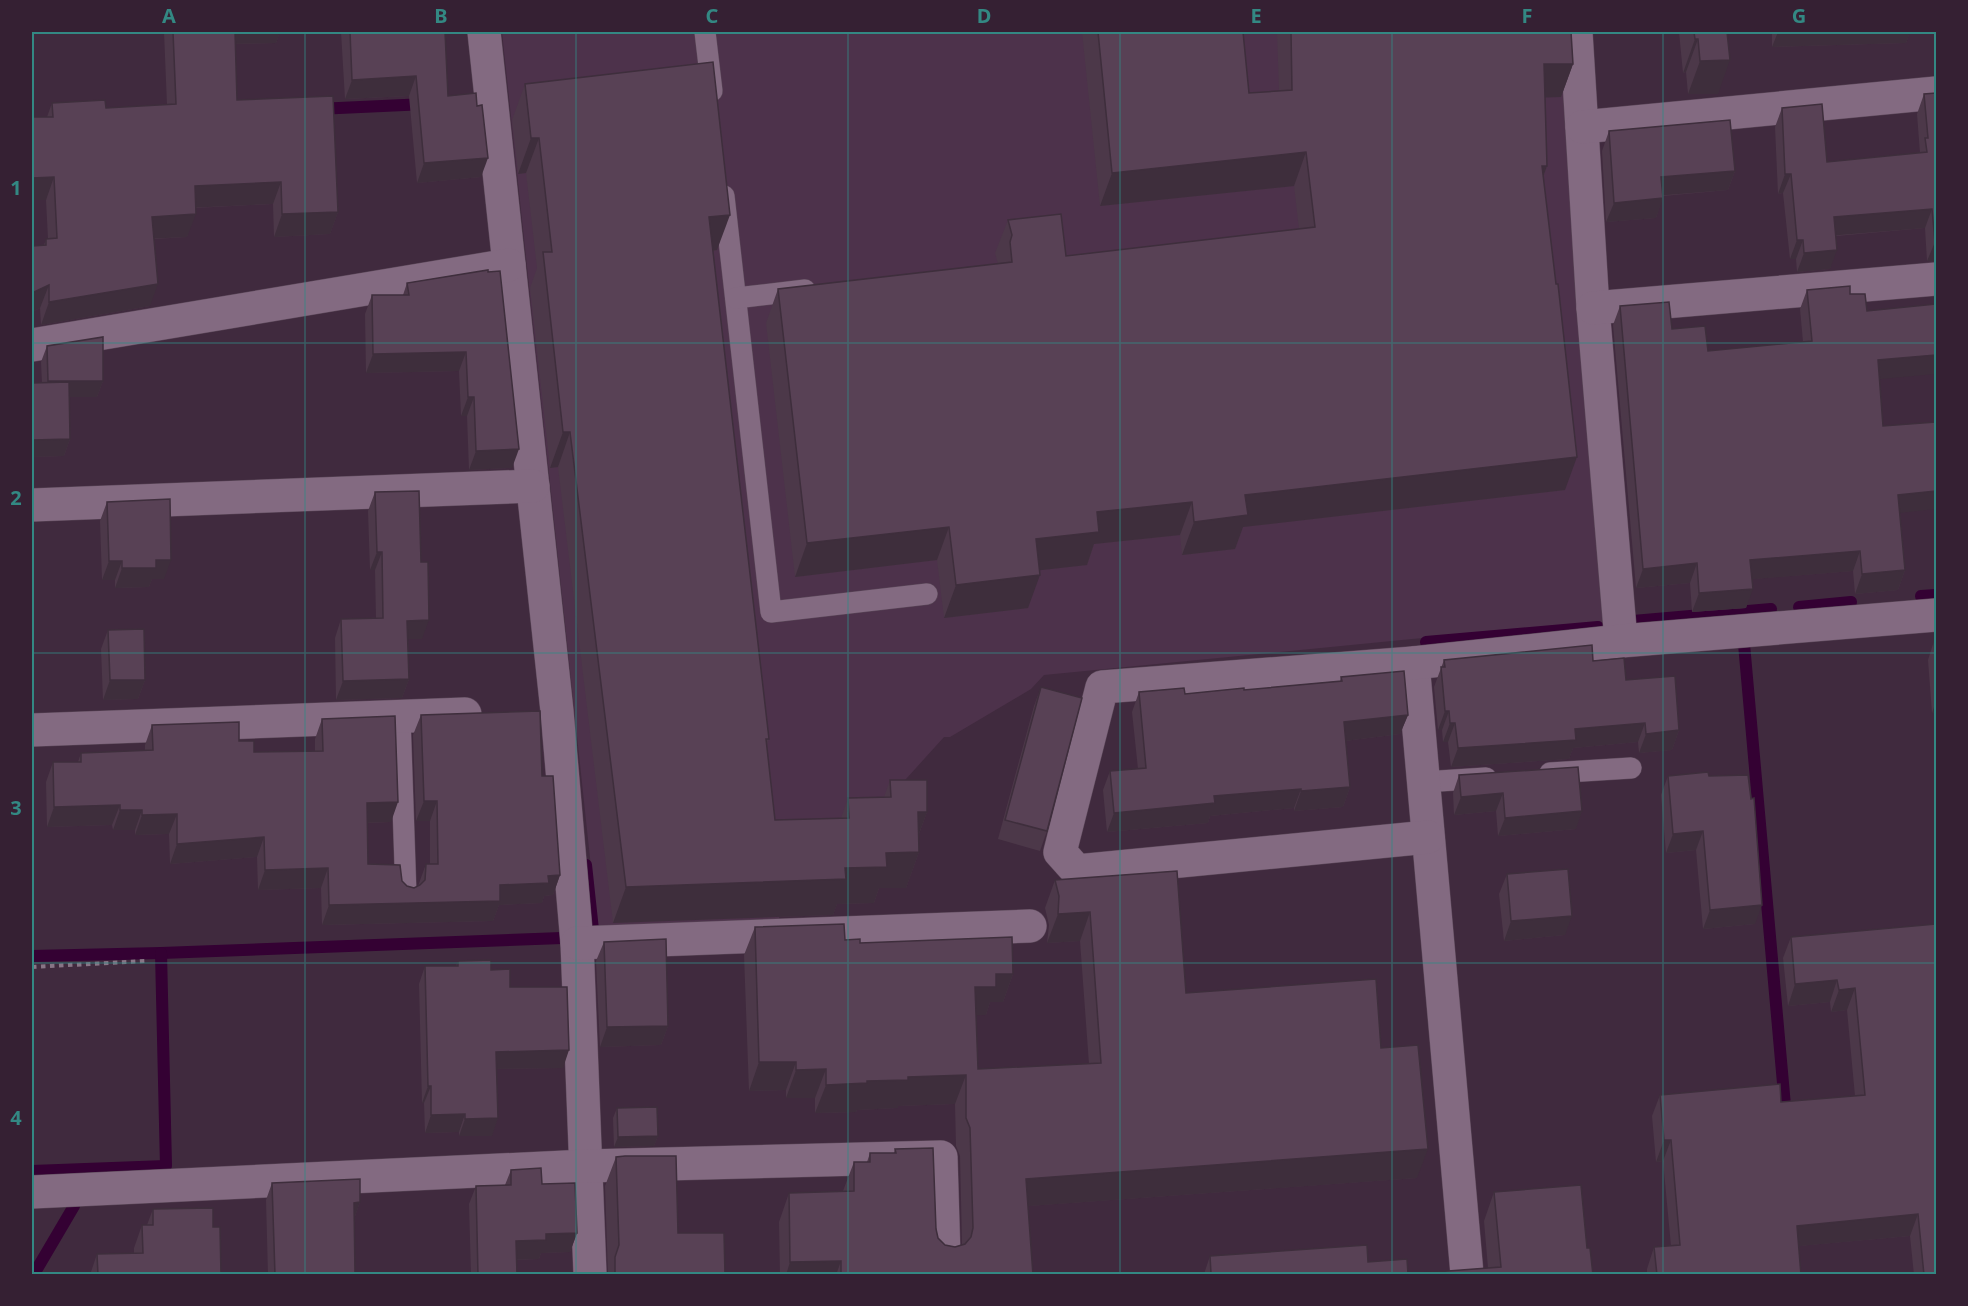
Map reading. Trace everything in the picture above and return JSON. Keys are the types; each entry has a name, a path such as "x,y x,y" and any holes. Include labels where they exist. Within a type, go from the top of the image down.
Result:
{"street":[{"path":"484,32 557,711 577,943 590,1275"},
{"path":"1576,32 1593,308 1621,641"},
{"path":"1582,127 1936,93"},
{"path":"32,345 509,265"},
{"path":"1593,308 1936,279"},
{"path":"32,505 533,486"},
{"path":"1428,837 1077,871 1060,852 1102,687 1413,663 1621,641 1936,615"},
{"path":"1413,663 1467,1275"},
{"path":"523,712 557,711"},
{"path":"32,730 490,713"},
{"path":"577,943 1030,926"},
{"path":"32,1192 586,1166 941,1157 944,1257"}],"lane":[{"path":"705,32 714,112"},
{"path":"722,182 771,612 927,594"},
{"path":"735,297 827,287"},
{"path":"400,717 406,895"},
{"path":"1527,775 1631,768"},
{"path":"1423,782 1504,777"}],"path":[{"path":"32,967 146,962"}],"shaded area":[{"path":"502,32 1564,32 1611,622 1044,675 1031,689 950,737 944,737 868,821 780,843 779,930 598,933"}],"building":[{"path":"173,32 235,32 237,100 333,96 338,212 282,214 281,182 195,186 196,214 152,217 158,284 49,302 49,285 32,293 32,246 46,245 46,239 57,238 54,177 32,178 32,117 53,117 52,103 105,100 106,108 176,104"},
{"path":"350,32 445,32 448,96 476,93 477,106 482,105 488,158 424,163 416,76 352,80"},
{"path":"1098,32 1243,32 1249,93 1292,90 1291,32 1571,32 1573,64 1544,64 1547,166 1542,166 1577,457 1245,495 1248,515 1194,522 1192,502 1097,512 1099,532 1036,539 1040,575 956,585 949,527 807,543 778,289 1012,262 1010,242 1012,235 1008,220 1061,214 1066,256 1315,227 1306,152 1112,173"},
{"path":"1694,32 1727,32 1730,60 1700,61 1698,39 1695,39"},
{"path":"713,62 730,215 709,217 769,739 766,739 775,820 849,818 848,798 891,797 890,780 927,780 927,812 918,812 919,852 886,853 887,867 845,868 846,879 626,887 570,432 563,432 543,252 552,252 539,138 531,138 525,84"},
{"path":"1936,93 1936,242 1932,209 1834,217 1837,250 1804,253 1803,240 1797,240 1791,174 1785,174 1782,108 1822,104 1827,162 1927,152 1924,94"},
{"path":"1730,120 1735,171 1661,177 1663,198 1614,203 1609,131"},
{"path":"488,270 488,272 500,271 519,449 476,451 474,397 468,397 466,352 373,354 372,295 409,295 407,283"},
{"path":"1850,286 1850,294 1865,294 1867,311 1936,304 1936,355 1878,360 1883,426 1936,422 1936,491 1898,495 1905,570 1862,574 1860,551 1750,560 1753,589 1699,593 1697,563 1643,569 1620,306 1669,302 1672,329 1705,326 1708,351 1812,341 1807,290"},
{"path":"103,337 103,381 48,381 47,346"},
{"path":"69,382 70,439 32,440 32,383"},
{"path":"419,491 421,562 428,562 429,620 407,621 409,679 343,681 341,619 383,618 382,552 377,552 375,492"},
{"path":"170,499 171,560 156,560 156,568 122,568 122,561 109,561 107,502"},
{"path":"144,629 145,680 110,680 108,630"},
{"path":"1934,641 1936,641 1936,665"},
{"path":"1592,645 1593,661 1624,658 1626,680 1675,676 1679,730 1646,734 1645,723 1575,729 1576,740 1458,748 1455,723 1450,723 1449,711 1445,711 1441,667 1445,667 1444,660"},
{"path":"1404,671 1408,715 1344,722 1350,787 1214,796 1215,803 1114,813 1110,771 1146,768 1139,692 1184,688 1185,694 1244,688 1244,690 1342,681 1341,677"},
{"path":"1041,687 1082,698 1047,831 1005,820"},
{"path":"540,711 542,776 553,776 560,875 548,876 549,883 500,885 500,901 329,905 328,868 265,870 264,837 177,844 177,814 142,815 142,810 120,810 120,805 54,807 53,762 81,762 81,753 153,750 152,725 239,722 239,741 254,741 254,752 323,751 322,719 395,716 398,802 367,803 368,864 400,865 402,881 414,888 425,880 426,864 438,864 437,801 424,801 421,715"},
{"path":"1578,767 1582,811 1505,818 1503,793 1461,797 1459,775"},
{"path":"1708,772 1709,776 1748,775 1751,799 1754,798 1762,905 1710,910 1703,831 1673,834 1668,776"},
{"path":"1568,869 1572,916 1511,921 1507,874"},
{"path":"1177,871 1186,993 1376,979 1381,1048 1418,1045 1428,1149 1026,1179 1033,1275 841,1275 841,1261 790,1262 789,1193 854,1191 854,1162 870,1162 870,1153 896,1153 895,1149 933,1148 938,1238 945,1245 955,1247 965,1244 971,1237 973,1228 970,1128 966,1118 966,1075 908,1077 908,1080 826,1085 826,1069 796,1070 796,1062 759,1062 755,927 844,924 845,940 860,939 860,943 1012,937 1013,974 996,974 996,987 975,987 978,1069 1101,1063 1090,912 1058,914 1059,896 1055,880"},
{"path":"1936,924 1936,1275 1924,1275 1918,1214 1797,1226 1801,1275 1657,1275 1654,1247 1680,1245 1671,1140 1664,1140 1660,1095 1780,1084 1781,1102 1865,1095 1855,988 1839,990 1837,980 1795,984 1791,937"},
{"path":"666,939 668,1026 607,1027 604,942"},
{"path":"491,960 491,970 510,969 510,987 567,987 569,1050 496,1052 498,1118 465,1119 465,1114 431,1115 431,1086 428,1086 425,966 458,966 458,961"},
{"path":"657,1107 658,1136 618,1137 617,1108"},
{"path":"676,1156 678,1233 724,1233 725,1275 615,1275 615,1257 619,1245 616,1157"},
{"path":"541,1168 542,1184 575,1183 577,1233 546,1234 546,1240 516,1241 517,1275 478,1275 476,1186 511,1185 511,1170"},
{"path":"360,1179 360,1202 354,1203 355,1275 275,1275 272,1183"},
{"path":"1581,1185 1587,1248 1590,1248 1593,1275 1190,1275 1211,1273 1210,1256 1367,1245 1368,1262 1407,1259 1408,1274 1501,1267 1494,1192"},
{"path":"32,1193 33,1252 32,1252"},
{"path":"213,1208 213,1227 220,1227 221,1275 98,1275 97,1254 143,1253 142,1225 153,1225 153,1209"}],"waterway":[{"path":"317,109 426,104"},
{"path":"1921,596 1936,595"},
{"path":"1799,607 1851,602"},
{"path":"1633,621 1771,609"},
{"path":"1426,642 1598,627"},
{"path":"1744,644 1786,1117"},
{"path":"586,865 593,930"},
{"path":"32,956 562,938"},
{"path":"32,1171 166,1166 161,953"},
{"path":"34,1274 74,1206"}]}
